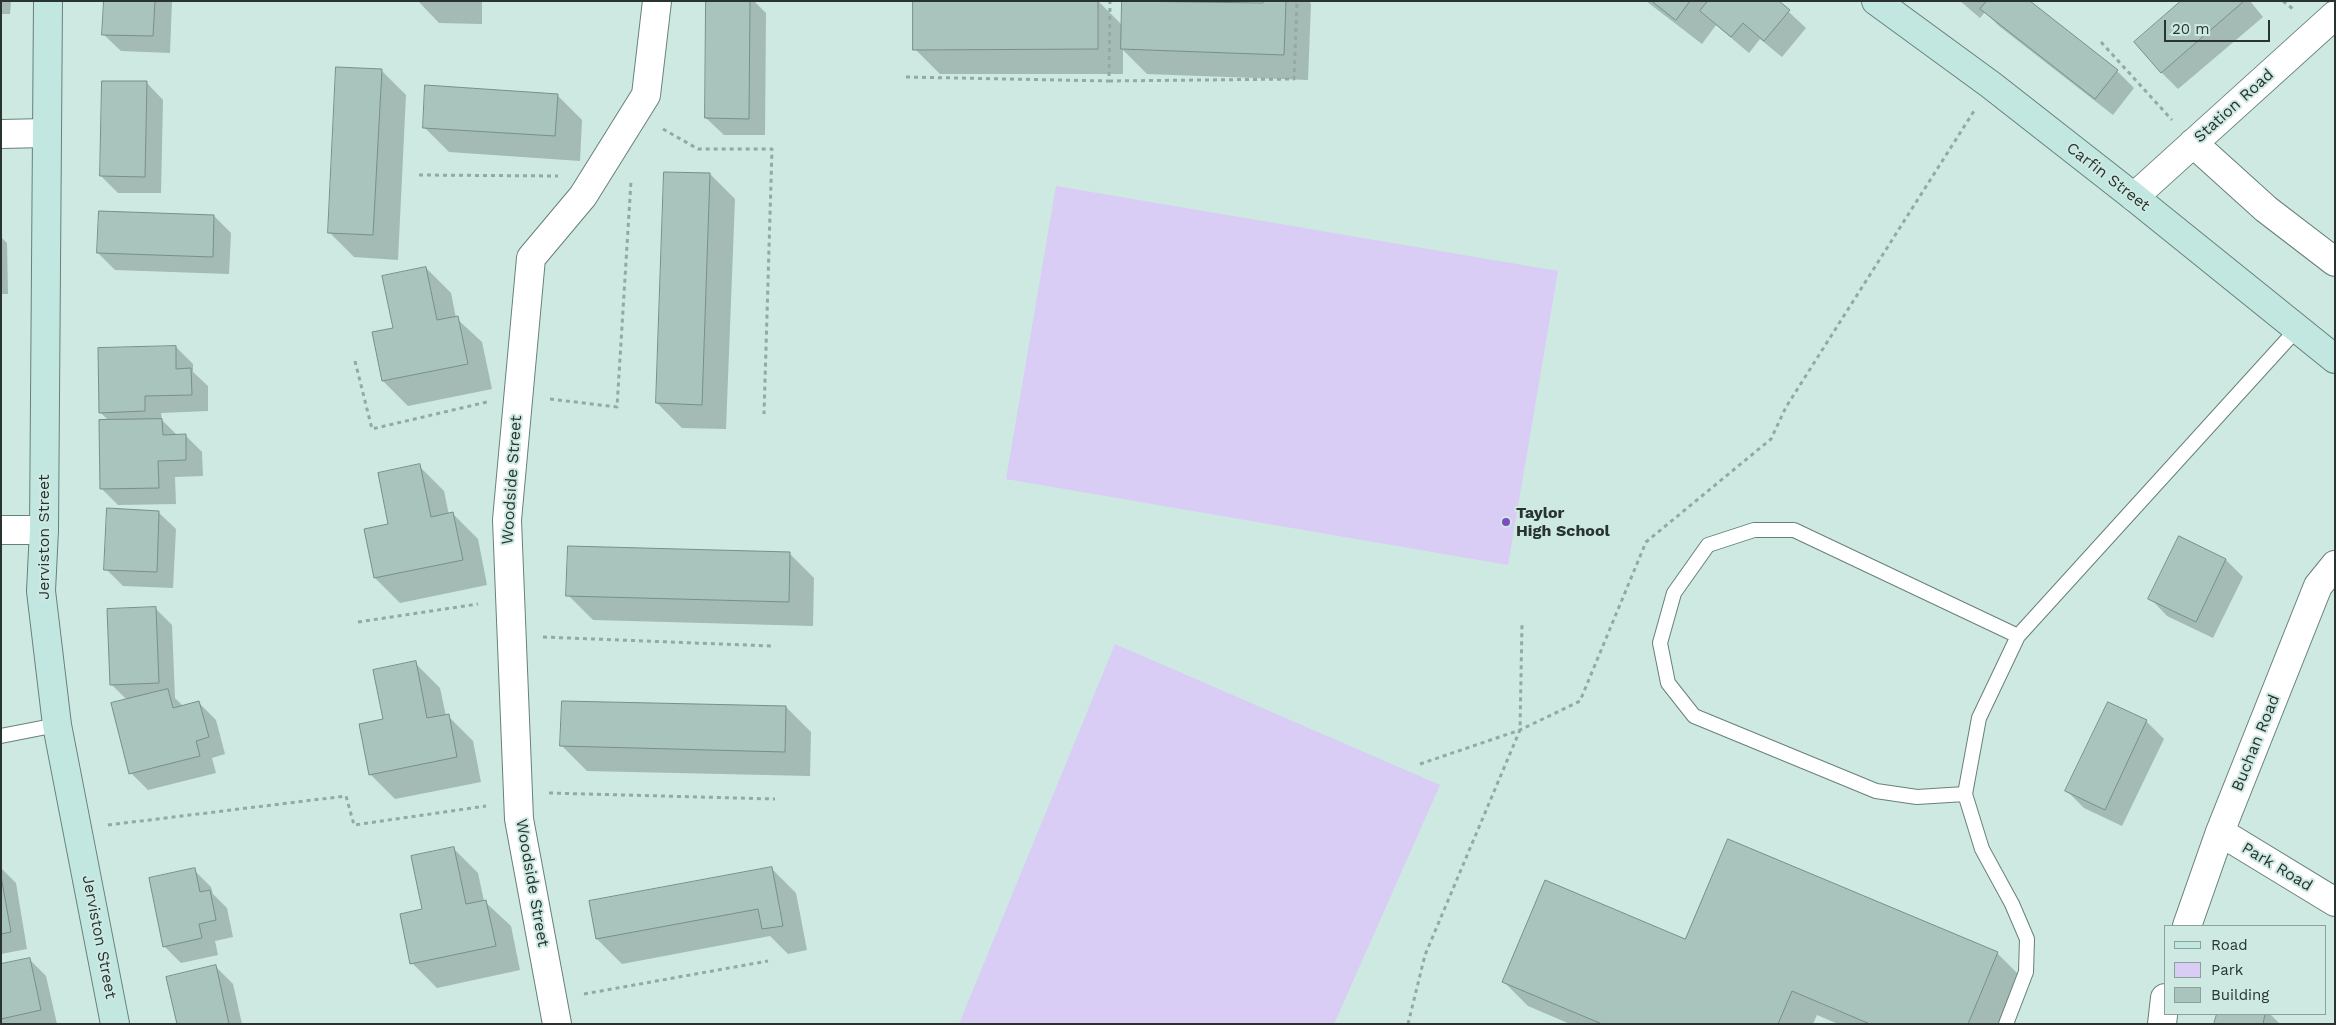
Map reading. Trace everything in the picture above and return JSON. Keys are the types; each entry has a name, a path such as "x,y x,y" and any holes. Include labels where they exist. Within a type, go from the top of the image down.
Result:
{"main road":[{"name":"Jerviston Street","path":"48,1 44,530 41,591 57,726 115,1024"},
{"name":"Carfin Street","path":"1876,1 1991,85 2335,359"}],"street":[{"name":"Woodside Street","path":"555,1012 519,819 507,520 531,258 583,196 646,95 657,1"},
{"name":"Station Road","path":"2134,197 2335,15"},
{"path":"1,134 46,133"},
{"path":"2193,143 2266,209 2335,262"},
{"path":"1,530 44,530"},
{"name":"Buchan Road","path":"2187,925 2220,832 2318,586 2335,564"},
{"name":"Park Road","path":"2220,832 2335,902"},
{"path":"2162,1024 2164,1007"}],"lane":[{"path":"2006,1024 2026,972 2027,939 2012,904 1982,849 1965,794 1979,718 2018,636 2297,329"},
{"path":"1965,794 1917,797 1876,791 1694,716 1668,683 1660,644 1674,593 1708,545 1754,530 1794,530 2018,636"},
{"path":"1,736 57,726"}],"path":[{"path":"1109,81 1110,1"},
{"path":"906,77 1109,81 1294,79 1297,1"},
{"path":"2102,42 2193,143"},
{"path":"1420,764 1520,730 1580,701 1646,542 1771,439 1786,407 1991,85"},
{"path":"635,113 698,149 772,149 764,414"},
{"path":"419,175 596,176"},
{"path":"358,622 510,599"},
{"path":"1408,1024 1425,955 1520,730 1522,623"},
{"path":"512,636 772,646"},
{"path":"78,828 346,796 354,825 489,806 518,792 775,799"},
{"path":"555,1012 768,961"}],"green space":[{"path":"1056,186 1558,271 1508,565 1006,479"},
{"path":"1115,644 1440,785 1334,1024 959,1024"}],"building":[{"path":"104,1 155,1 153,36 102,35"},
{"path":"706,1 750,1 749,119 705,118"},
{"path":"913,1 1098,1 1098,49 913,50"},
{"path":"1122,1 1263,3 1263,1 1286,1 1284,55 1121,49"},
{"path":"1652,1 1690,1 1676,20"},
{"path":"1708,1 1779,1 1790,10 1764,41 1743,23 1731,37 1700,11"},
{"path":"1987,1 2030,1 2118,70 2095,99 1980,9"},
{"path":"2181,1 2244,1 2161,73 2134,42"},
{"path":"336,67 382,69 373,235 328,233"},
{"path":"102,81 147,81 145,177 100,176"},
{"path":"425,85 558,94 555,136 423,128"},
{"path":"664,172 710,173 702,405 656,403"},
{"path":"99,211 214,215 213,257 97,253"},
{"path":"426,267 437,320 458,316 468,364 382,381 372,332 393,328 382,276"},
{"path":"176,346 176,369 191,368 192,395 145,396 145,411 99,413 98,348"},
{"path":"162,419 163,435 186,434 186,460 158,461 159,488 100,489 99,420"},
{"path":"420,464 431,517 453,512 463,560 374,578 364,529 388,524 378,473"},
{"path":"107,508 159,511 157,572 104,570"},
{"path":"2179,536 2226,559 2196,622 2148,599"},
{"path":"568,546 790,552 789,602 566,596"},
{"path":"156,607 159,683 110,685 107,609"},
{"path":"416,661 427,718 449,714 457,757 369,775 359,724 383,719 373,670"},
{"path":"168,689 173,708 199,701 209,737 196,741 200,756 129,774 111,703"},
{"path":"562,701 786,706 785,752 560,746"},
{"path":"2108,702 2147,720 2105,810 2065,791"},
{"path":"1728,839 1998,952 1968,1024 1870,1024 1792,991 1778,1024 1602,1024 1502,982 1545,880 1685,939"},
{"path":"454,847 466,904 486,900 496,946 410,964 400,914 422,909 411,856"},
{"path":"772,867 783,926 762,929 758,909 596,939 589,901"},
{"path":"195,868 200,892 210,890 216,920 199,924 202,938 163,947 149,878"},
{"path":"1,876 11,932 1,934"},
{"path":"30,958 41,1010 1,1019 1,964"},
{"path":"216,965 229,1024 177,1024 166,977"},
{"path":"2217,1015 2265,1015 2263,1024 2214,1024"}],"place":[{"name":"Taylor High School","path":"1506,522"}]}
